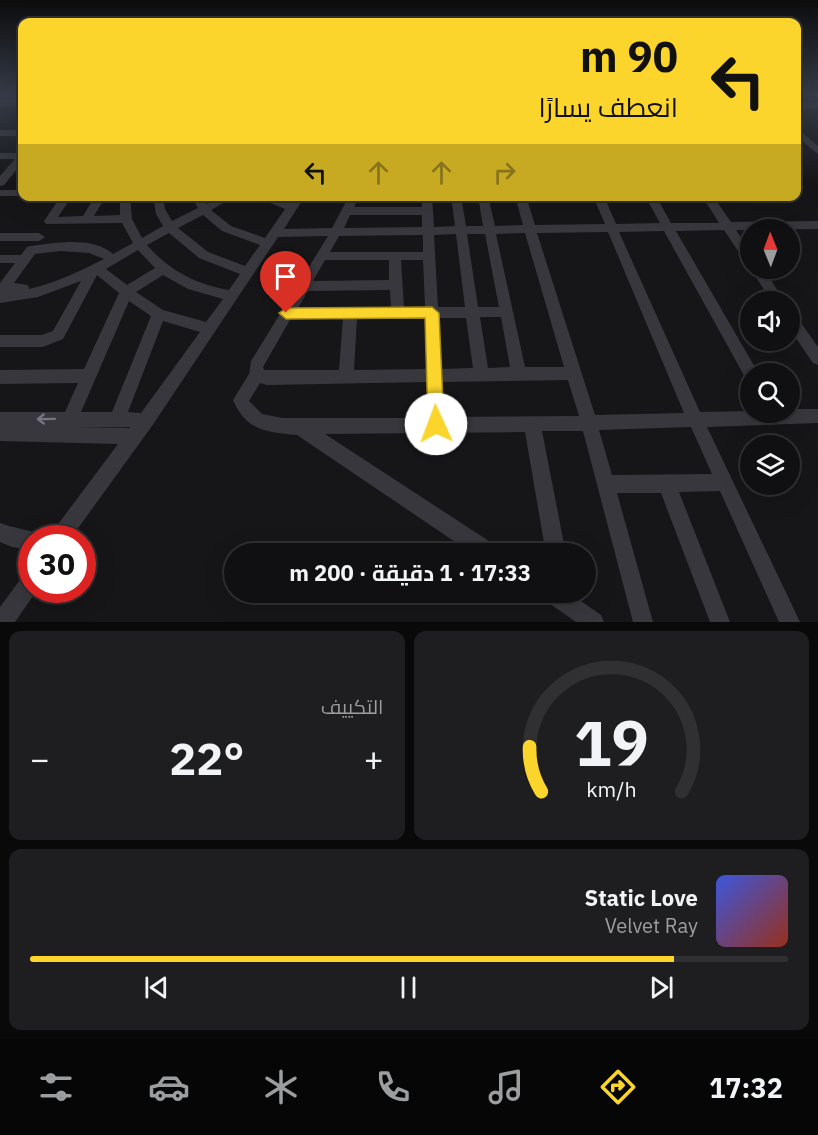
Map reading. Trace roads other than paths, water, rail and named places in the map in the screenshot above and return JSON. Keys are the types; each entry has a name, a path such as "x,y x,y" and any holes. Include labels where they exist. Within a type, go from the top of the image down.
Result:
{"street":[{"path":"0,133 18,133"},
{"path":"801,134 816,148"},
{"path":"801,146 816,148"},
{"path":"0,152 18,154"},
{"path":"0,156 18,155"},
{"path":"0,169 18,169"},
{"path":"0,183 18,169"},
{"path":"0,194 18,193"},
{"path":"64,201 1,292 26,297 137,241 206,202 215,222 228,230 273,238 336,232 818,225"},
{"path":"86,220 98,201"},
{"path":"125,201 125,219 137,241 162,270 178,281 206,291 231,296"},
{"path":"160,201 167,225 193,250 218,264 249,272"},
{"path":"352,201 256,366 257,375 241,400 244,410 262,423 299,427 589,423 740,417"},
{"path":"389,201 389,210"},
{"path":"427,201 436,424"},
{"path":"457,201 481,374"},
{"path":"484,201 519,373"},
{"path":"521,201 589,423 643,622"},
{"path":"600,201 695,419 790,622"},
{"path":"653,201 745,363"},
{"path":"710,201 740,245"},
{"path":"69,525 146,421 297,202"},
{"path":"346,211 428,211"},
{"path":"50,221 125,219"},
{"path":"0,237 39,237"},
{"path":"59,282 96,270 137,241"},
{"path":"0,259 84,247 97,249 107,255"},
{"path":"320,256 429,256"},
{"path":"395,256 398,313"},
{"path":"96,270 159,314 210,329"},
{"path":"0,340 43,341 58,335 96,270"},
{"path":"70,419 126,292 162,270"},
{"path":"302,286 396,285"},
{"path":"286,313 507,312"},
{"path":"346,376 351,313"},
{"path":"117,419 159,314"},
{"path":"800,333 818,359"},
{"path":"257,375 267,378 573,373"},
{"path":"0,377 89,376"},
{"path":"800,416 818,416"},
{"path":"1,433 70,419 146,421"},
{"path":"532,423 554,543"},
{"path":"299,427 474,543"},
{"path":"1,433 134,436"},
{"path":"605,484 726,482"},
{"path":"667,484 720,622"},
{"path":"0,532 18,539"},
{"path":"2,622 18,600"},
{"path":"568,603 594,622"}]}
